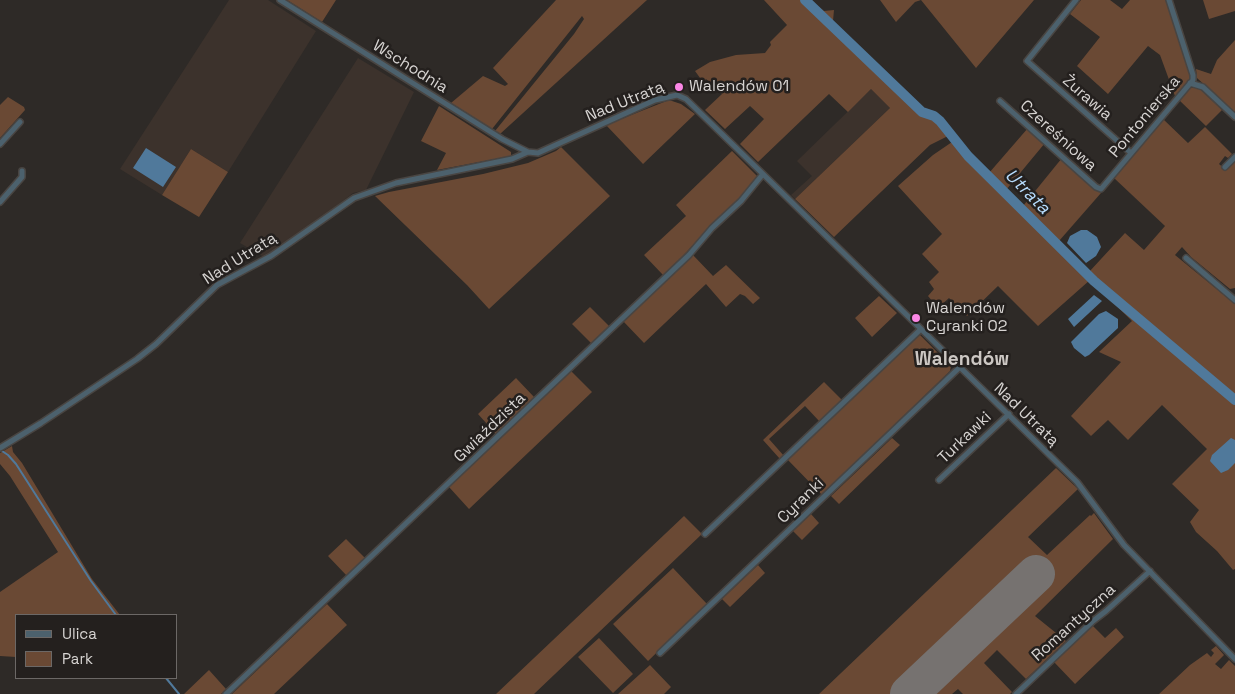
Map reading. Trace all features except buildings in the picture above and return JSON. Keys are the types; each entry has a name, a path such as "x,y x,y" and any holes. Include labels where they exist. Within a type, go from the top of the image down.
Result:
{"street":[{"name":"Wschodnia","path":"280,0 502,139 528,152"},
{"name":"Żurawia","path":"1076,0 1027,61 1131,153"},
{"name":"Pontonierska","path":"1101,189 1193,80 1169,0"},
{"path":"1190,83 1203,87 1235,118"},
{"name":"Nad Utratą","path":"0,448 42,423 137,359 156,344 217,284 271,256 354,198 396,183 512,159 528,152 538,153 655,100 677,95 686,99 764,174 1078,482 1124,545 1235,659"},
{"name":"Czereśniowa","path":"1000,101 1096,187 1101,189"},
{"path":"0,144 20,122"},
{"path":"1225,167 1235,157"},
{"path":"0,202 22,177 22,171"},
{"name":"Gwiaździsta","path":"226,694 689,255 764,174"},
{"path":"1186,258 1235,300"},
{"path":"705,534 921,329"},
{"name":"Cyranki","path":"660,653 960,367"},
{"name":"Turkawki","path":"940,480 1008,414"},
{"name":"Romantyczna","path":"1016,694 1093,621 1150,571"}],"shaded area":[{"path":"229,0 268,0 316,31 228,172 191,149 162,195 120,169"},
{"path":"358,58 414,92 366,190 353,193 315,223 264,257 240,243"},
{"path":"871,89 890,108 795,199 791,195 812,176 797,161"}],"green space":[{"path":"287,0 336,0 322,22"},
{"path":"556,0 647,0 500,134 495,131 574,34 584,19 582,16 492,129 451,103 483,76 505,86 508,84 493,68"},
{"path":"764,0 810,0 824,11 834,10 833,21 920,107 939,116 956,139 989,173 1028,128 1045,143 1006,190 1023,206 1062,158 1101,193 1059,241 1089,272 1125,233 1144,250 1165,226 1114,178 1163,119 1188,143 1205,127 1232,154 1228,158 1225,156 1219,164 1226,170 1235,161 1235,288 1230,289 1191,257 1182,247 1175,255 1235,304 1235,569 1233,570 1217,551 1196,532 1190,522 1199,510 1172,484 1207,449 1162,405 1128,440 1108,420 1091,436 1071,416 1121,362 1099,352 1132,321 1090,280 1038,326 998,286 967,316 949,298 938,308 928,296 934,289 929,282 939,272 922,254 942,234 898,186 933,155 952,142 948,136 930,145 834,237 795,199 890,108 871,89 848,112 829,94 758,162 740,144 764,119 750,106 725,129 705,110 722,94 706,79 703,82 695,71 710,62 736,55 765,53 771,45 770,42 787,25"},
{"path":"880,0 921,0 915,2 896,22"},
{"path":"921,0 1034,0 976,68"},
{"path":"1081,0 1110,0 1122,9 1130,0 1167,0 1191,78 1187,84 1175,96 1160,55 1148,46 1108,94 1077,66 1100,37 1070,14"},
{"path":"1203,0 1235,0 1235,11 1209,19"},
{"path":"1235,40 1235,111 1233,111 1197,78 1196,69 1211,74 1217,60"},
{"path":"1198,87 1222,110 1206,126 1179,100 1190,88"},
{"path":"8,97 24,107 25,110 0,138 0,105"},
{"path":"669,100 681,104 695,114 643,164 606,125"},
{"path":"439,106 511,152 511,156 437,170 446,153 421,141"},
{"path":"561,147 610,196 489,309 467,285 375,196 528,163"},
{"path":"191,149 228,172 199,217 162,195"},
{"path":"732,151 757,176 750,187 663,275 644,255 686,216 676,205"},
{"path":"693,255 713,276 726,265 760,298 753,304 740,294 726,307 706,284 644,343 623,321"},
{"path":"879,296 897,313 872,337 855,318"},
{"path":"590,307 609,326 591,343 572,324"},
{"path":"920,335 951,366 950,371 822,495 787,459"},
{"path":"571,371 592,392 469,509 449,487"},
{"path":"516,378 534,397 496,434 478,414"},
{"path":"824,382 842,400 820,422 805,406 769,439 784,456 780,459 763,440"},
{"path":"892,438 900,445 839,504 831,496"},
{"path":"12,446 13,452 22,463 92,579 119,614 15,614 15,657 0,656 0,592 58,552 10,476 0,464 0,453"},
{"path":"1056,468 1078,489 1028,537 1047,555 1094,513 1113,539 1035,616 1066,641 1026,679 997,650 984,663 1012,692 1010,694 963,694 958,689 952,694 819,694"},
{"path":"811,514 819,523 802,540 793,531"},
{"path":"684,516 702,534 534,694 496,694"},
{"path":"346,539 365,558 347,576 328,556"},
{"path":"758,565 765,573 730,607 722,599"},
{"path":"673,568 707,604 648,661 613,624"},
{"path":"327,604 347,625 274,694 232,694"},
{"path":"1092,625 1105,638 1116,628 1124,637 1075,684 1054,662"},
{"path":"599,638 633,674 613,693 578,657"},
{"path":"1216,646 1224,655 1215,664 1221,669 1229,660 1235,666 1235,694 1159,694 1190,665 1207,653 1211,657 1214,653 1211,650"},
{"path":"650,665 671,687 664,694 618,694"},
{"path":"209,670 226,689 221,694 184,694"}],"water":[{"path":"146,148 176,167 163,187 133,168"},
{"path":"1081,230 1087,230 1097,237 1101,247 1096,256 1086,263 1067,243 1070,236"},
{"path":"1094,295 1102,301 1074,327 1068,319"},
{"path":"1106,311 1118,319 1118,328 1085,357 1074,348 1071,342 1099,314"},
{"path":"1231,438 1235,440 1235,463 1228,470 1221,473 1210,461 1212,455"}],"waterway":[{"name":"Utrata","path":"805,0 922,112 934,116 940,121 968,156 1094,281 1235,400"},
{"path":"2,451 16,464 91,581 115,614"},
{"path":"167,679 179,694"}],"runway":[{"path":"909,694 1036,574"}],"place":[{"name":"Walendów 01","path":"679,87"},
{"name":"Walendów Cyranki 02","path":"916,318"}],"district":[{"name":"Walendów","path":"962,360"}]}
